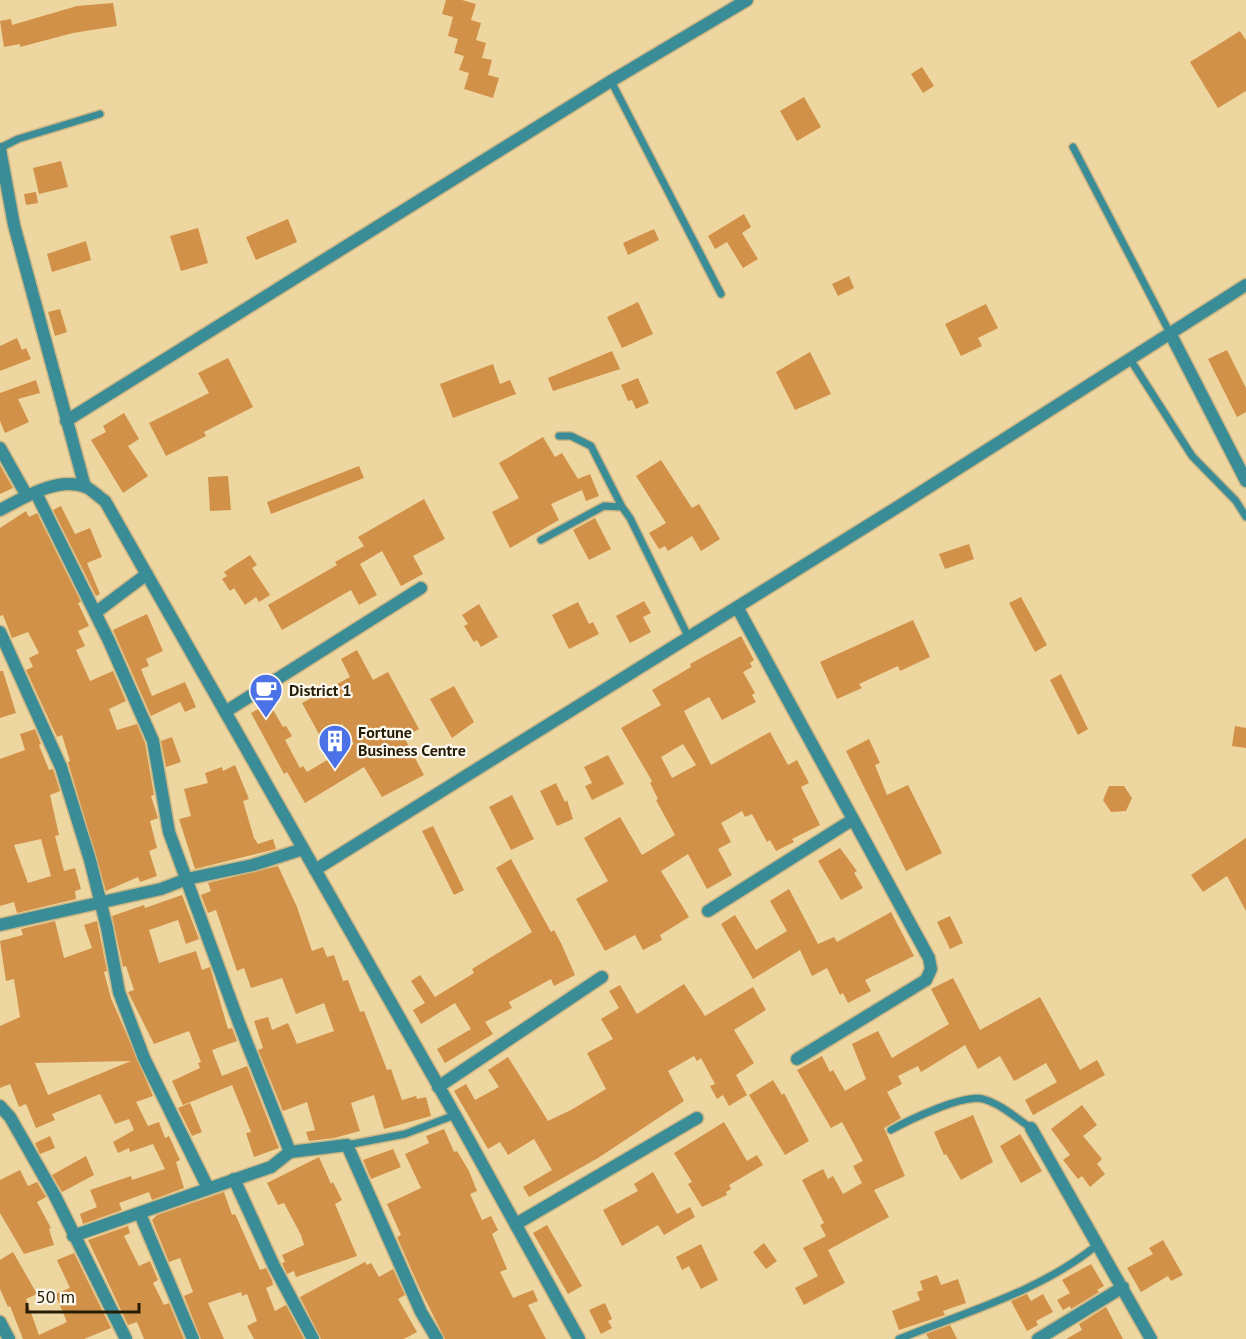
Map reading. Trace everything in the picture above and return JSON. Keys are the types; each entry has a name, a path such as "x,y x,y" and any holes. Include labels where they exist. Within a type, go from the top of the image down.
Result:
{"street":[{"path":"66,421 611,81 747,0"},
{"path":"0,149 14,225 85,487"},
{"path":"315,870 1171,335 1246,285"},
{"path":"1171,335 1246,481"},
{"path":"0,448 31,495 95,613 153,741 169,832 239,1023 290,1152"},
{"path":"0,510 58,484 85,487 105,501 455,1115 579,1339"},
{"path":"95,613 147,574"},
{"path":"225,712 421,588"},
{"path":"737,607 929,958 931,969 926,980 915,989 797,1059"},
{"path":"0,632 61,767 100,902 119,992 144,1058 208,1188"},
{"path":"708,911 852,820"},
{"path":"0,925 63,913 100,902 161,889 187,879 253,865 303,849"},
{"path":"438,1086 602,977"},
{"path":"0,1106 9,1117 55,1196 126,1339"},
{"path":"516,1224 697,1118"},
{"path":"1031,1128 1151,1339"},
{"path":"73,1236 271,1167 290,1152 347,1146 421,1312 437,1339"},
{"path":"234,1179 274,1266 313,1339"},
{"path":"140,1214 193,1339"},
{"path":"1038,1339 1123,1287"},
{"path":"0,1322 9,1339"}],"lane":[{"path":"611,81 721,294"},
{"path":"0,149 18,139 99,114"},
{"path":"1073,147 1171,335"},
{"path":"1130,359 1192,456 1236,501 1246,517"},
{"path":"559,436 571,436 591,446 630,518 688,636"},
{"path":"541,540 604,506 622,507"},
{"path":"891,1130 934,1108 981,1098 1013,1114 1031,1128"},
{"path":"347,1146 405,1134 455,1115"},
{"path":"899,1339 1050,1276 1076,1262 1097,1245"}],"building":[{"path":"446,0 462,0 476,4 471,20 481,23 476,40 486,43 482,58 492,60 488,75 499,78 493,98 464,89 469,73 459,70 464,56 454,53 458,39 448,36 453,17 442,14"},
{"path":"113,3 117,26 73,33 20,47 20,44 4,47 0,21 11,19 12,25 77,6"},
{"path":"1240,31 1246,40 1246,91 1218,108 1190,62"},
{"path":"922,67 934,86 923,93 911,74"},
{"path":"804,97 821,127 797,141 780,111"},
{"path":"61,161 68,187 39,194 33,168"},
{"path":"36,192 38,203 26,205 24,194"},
{"path":"744,214 751,227 742,233 758,259 743,268 727,242 715,249 708,236"},
{"path":"288,219 297,242 256,260 246,237"},
{"path":"198,228 208,263 181,271 170,236"},
{"path":"654,229 659,240 628,255 623,243"},
{"path":"86,241 91,260 52,272 47,254"},
{"path":"849,276 854,288 838,296 832,284"},
{"path":"638,302 653,334 622,348 607,317"},
{"path":"986,304 998,328 978,338 982,346 961,356 945,324"},
{"path":"60,309 67,332 55,336 48,312"},
{"path":"17,338 22,350 26,348 31,359 0,371 0,346"},
{"path":"1227,350 1246,388 1246,412 1237,417 1208,359"},
{"path":"612,351 620,369 553,391 548,378"},
{"path":"810,352 831,394 795,410 776,372"},
{"path":"228,358 253,407 204,432 206,436 166,456 149,423 209,393 198,373"},
{"path":"493,364 500,384 510,380 516,394 453,418 440,384"},
{"path":"638,378 649,403 636,409 632,400 628,401 621,385"},
{"path":"36,380 40,393 18,399 29,422 5,433 0,421 0,393"},
{"path":"124,413 139,439 128,446 148,476 123,493 91,440 106,432 103,426"},
{"path":"543,437 555,457 562,453 578,479 590,474 599,496 586,501 582,490 551,504 559,520 510,548 492,512 519,498 499,463"},
{"path":"661,460 692,508 699,504 720,539 701,551 692,536 668,551 665,546 659,549 649,533 666,523 636,476"},
{"path":"0,465 13,488 0,494"},
{"path":"359,466 364,478 271,514 267,502"},
{"path":"228,476 231,510 210,511 208,477"},
{"path":"424,499 445,539 413,556 423,574 401,586 382,551 360,564 377,595 359,605 351,590 282,630 268,605 337,565 335,562 364,546 358,537"},
{"path":"61,506 75,534 90,528 102,557 87,563 100,594 96,596 53,510"},
{"path":"26,511 29,517 37,513 81,602 78,603 89,626 78,631 85,646 76,650 90,681 113,671 126,701 109,709 117,730 137,724 145,743 154,795 151,796 158,818 150,821 157,848 149,851 157,876 140,882 138,877 106,891 62,735 57,737 26,670 33,667 29,658 39,653 28,632 12,638 3,615 0,616 0,528"},
{"path":"595,518 611,549 589,560 573,530"},
{"path":"969,544 974,559 945,569 939,554"},
{"path":"250,555 257,565 252,568 270,595 259,602 256,597 245,605 234,588 230,591 222,579 227,576 224,572"},
{"path":"1021,597 1047,645 1035,652 1009,603"},
{"path":"644,601 651,613 643,617 651,632 630,643 616,616"},
{"path":"578,602 589,624 593,622 599,634 569,649 552,615"},
{"path":"479,604 498,637 481,647 477,640 474,642 464,626 468,624 462,615"},
{"path":"147,614 163,651 146,659 149,666 141,669 152,696 185,682 196,707 185,712 180,702 151,716 113,630"},
{"path":"913,620 930,657 900,671 898,666 859,684 862,688 837,699 820,662"},
{"path":"741,636 754,660 750,663 752,667 743,672 755,693 752,695 756,702 722,720 709,697 684,711 711,765 770,732 788,765 797,760 809,783 801,787 820,825 792,839 794,842 776,851 770,840 767,842 752,814 745,817 742,811 721,823 731,842 718,849 732,875 707,889 688,854 661,871 689,917 660,935 662,940 643,950 635,935 605,951 576,899 608,881 584,838 620,817 642,855 675,835 656,800 658,799 650,783 652,781 621,728 661,705 652,690 691,667 690,664","holes":["683,744 696,765 672,778 661,757"]},
{"path":"357,650 373,680 388,672 419,729 404,737 424,775 382,797 364,767 305,803 287,772 284,774 251,713 269,703 283,727 286,726 292,736 285,740 300,768 303,766 307,772 354,744 342,724 320,736 302,703 350,677 341,659"},
{"path":"0,671 3,671 16,713 0,718"},
{"path":"1061,674 1088,729 1078,735 1050,680"},
{"path":"454,686 474,722 452,738 430,699"},
{"path":"1235,726 1246,728 1246,748 1232,746"},
{"path":"35,729 49,770 53,769 60,791 50,795 59,835 55,836 64,871 75,868 81,889 75,891 76,899 17,913 14,902 0,906 0,759 25,750 20,734","holes":["41,839 51,876 28,883 14,845"]},
{"path":"172,737 181,762 166,767 161,741"},
{"path":"869,739 880,763 875,765 887,795 908,785 942,853 906,871 846,751"},
{"path":"608,755 624,784 592,800 585,786 592,783 584,767"},
{"path":"235,765 249,799 243,801 254,838 258,844 273,839 276,849 195,869 179,819 191,816 184,789 208,783 205,773 222,767 223,771"},
{"path":"556,783 565,802 567,800 573,819 557,826 540,791"},
{"path":"1109,786 1124,786 1132,798 1126,811 1111,812 1103,800"},
{"path":"512,795 534,839 511,850 489,807"},
{"path":"433,826 464,890 454,895 422,831"},
{"path":"1246,838 1246,911 1227,876 1203,892 1191,875"},
{"path":"840,848 857,871 854,873 863,888 841,900 818,861"},
{"path":"511,859 551,932 554,930 575,975 554,986 551,979 509,1002 512,1008 485,1022 493,1034 445,1063 437,1049 471,1029 455,1003 421,1024 413,1010 425,1003 411,981 420,975 435,997 474,973 472,969 532,932 496,868"},
{"path":"278,866 297,907 312,951 323,947 327,957 334,955 343,981 348,980 360,1012 364,1011 387,1070 391,1069 402,1100 416,1096 417,1099 426,1097 431,1116 384,1129 374,1095 351,1103 360,1131 334,1138 309,1141 306,1132 315,1130 307,1102 283,1111 258,1050 263,1048 254,1021 268,1017 272,1030 288,1023 297,1044 334,1031 324,1003 296,1014 282,978 251,988 244,968 237,971 216,910 208,913 201,895 211,891 208,883"},
{"path":"789,889 818,944 834,937 837,942 891,912 914,956 865,980 871,991 848,1003 843,993 840,995 827,968 812,976 800,950 753,979 721,924 735,915 756,950 787,931 770,901"},
{"path":"182,895 199,939 186,944 178,920 149,930 159,963 196,951 202,970 210,967 228,1029 232,1028 237,1041 212,1050 222,1076 247,1066 279,1148 254,1157 246,1133 251,1132 232,1085 183,1105 172,1081 200,1068 198,1063 201,1062 189,1031 154,1044 128,992 134,990 126,966 123,967 112,916 144,905 145,908"},
{"path":"950,916 963,943 950,949 937,922"},
{"path":"55,921 64,958 92,948 84,925 97,921 107,971 104,972 111,998 153,1096 136,1102 148,1126 159,1122 165,1138 169,1136 180,1160 176,1162 184,1188 152,1200 149,1192 119,1203 122,1210 83,1224 80,1214 97,1207 90,1190 131,1176 132,1180 165,1169 153,1144 130,1152 129,1148 118,1153 113,1142 134,1130 129,1119 115,1124 100,1094 52,1114 55,1120 36,1128 26,1104 19,1107 10,1084 0,1088 0,1026 20,1017 14,979 6,981 0,941 23,935 21,929","holes":["131,1061 48,1095 35,1063"]},
{"path":"953,978 980,1030 1040,997 1080,1070 1097,1060 1105,1075 1033,1115 1025,1100 1057,1082 1046,1063 1014,1081 1000,1056 978,1069 965,1045 921,1072 918,1066 898,1076 902,1084 887,1092 901,1118 884,1128 905,1176 874,1190 889,1217 828,1250 845,1283 804,1305 795,1288 818,1276 803,1248 826,1236 820,1225 824,1223 802,1180 823,1169 828,1179 833,1176 843,1194 862,1183 853,1166 863,1161 842,1122 831,1128 797,1070 822,1056 830,1072 833,1070 845,1091 866,1079 852,1044 878,1031 892,1058 949,1024 931,989"},
{"path":"684,984 705,1016 753,987 766,1010 734,1030 754,1063 736,1075 747,1095 729,1106 723,1095 717,1099 710,1086 715,1084 701,1058 697,1061 694,1056 668,1071 684,1101 598,1158 529,1197 523,1187 552,1170 534,1139 508,1155 500,1142 488,1149 454,1091 466,1084 475,1100 499,1087 488,1070 508,1057 548,1121 606,1089 587,1053 613,1039 601,1019 619,1008 609,991 620,985 637,1014"},
{"path":"773,1080 782,1095 784,1093 809,1141 785,1155 749,1095"},
{"path":"190,1103 202,1132 192,1136 178,1108"},
{"path":"1082,1105 1097,1125 1083,1136 1102,1159 1097,1164 1105,1174 1090,1187 1082,1176 1078,1179 1063,1160 1070,1155 1051,1129"},
{"path":"973,1115 993,1162 961,1180 946,1154 944,1155 934,1132"},
{"path":"724,1122 747,1161 757,1155 763,1165 729,1185 731,1189 726,1192 727,1195 702,1207 688,1184 692,1182 674,1153"},
{"path":"444,1129 454,1152 457,1151 469,1171 477,1191 470,1194 482,1220 491,1216 498,1230 492,1234 507,1269 500,1272 513,1298 533,1290 538,1301 528,1305 546,1339 445,1339 419,1287 397,1237 401,1235 387,1204 421,1188 405,1154 429,1143 426,1136"},
{"path":"1020,1134 1042,1171 1021,1183 1000,1146"},
{"path":"50,1136 55,1148 40,1154 35,1143"},
{"path":"393,1149 401,1167 371,1179 363,1160"},
{"path":"86,1156 94,1175 62,1192 52,1175"},
{"path":"319,1157 331,1184 333,1182 342,1200 335,1204 357,1256 296,1277 294,1271 287,1274 282,1263 285,1262 282,1255 304,1245 301,1235 284,1203 278,1205 267,1183"},
{"path":"20,1170 28,1186 37,1182 46,1197 37,1202 51,1228 49,1229 54,1245 24,1254 0,1213 0,1180"},
{"path":"653,1172 677,1214 690,1207 695,1217 664,1235 658,1225 622,1246 603,1210 638,1191 634,1184"},
{"path":"224,1192 232,1215 235,1214 260,1270 266,1268 272,1280 273,1285 266,1288 275,1311 286,1305 304,1339 254,1339 247,1326 257,1321 247,1294 242,1296 241,1292 208,1303 224,1339 201,1339 184,1296 193,1292 180,1258 169,1262 152,1220 157,1215"},
{"path":"547,1225 582,1286 568,1294 533,1233"},
{"path":"128,1226 130,1233 124,1236 139,1266 150,1261 158,1280 153,1283 164,1305 169,1303 184,1339 144,1339 137,1322 128,1325 88,1240"},
{"path":"1163,1240 1183,1275 1171,1281 1168,1276 1141,1292 1127,1268 1153,1254 1149,1248"},
{"path":"764,1243 777,1261 766,1269 753,1252"},
{"path":"701,1244 718,1280 701,1289 689,1266 682,1270 676,1257"},
{"path":"13,1252 37,1294 26,1299 39,1335 67,1322 55,1294 70,1288 57,1260 74,1253 111,1328 84,1339 23,1339 10,1306 8,1307 0,1289 0,1260"},
{"path":"365,1262 367,1265 371,1263 379,1277 393,1269 405,1295 398,1299 417,1332 404,1339 321,1339 300,1297"},
{"path":"1091,1264 1104,1286 1097,1290 1099,1292 1071,1309 1070,1306 1063,1310 1057,1300 1070,1293 1062,1280"},
{"path":"937,1275 941,1285 958,1279 966,1303 943,1311 945,1315 899,1330 892,1311 920,1300 917,1292 923,1290 920,1281"},
{"path":"1027,1294 1031,1301 1043,1294 1053,1312 1036,1321 1038,1325 1027,1331 1011,1301"},
{"path":"605,1303 612,1319 608,1321 612,1328 601,1334 589,1310"},
{"path":"1106,1307 1123,1339 1066,1339 1082,1330 1079,1324"},
{"path":"950,1325 957,1339 929,1339 926,1334"}],"place":[{"name":"District 1","path":"266,719"},
{"name":"Fortune Business Centre","path":"335,770"}]}
